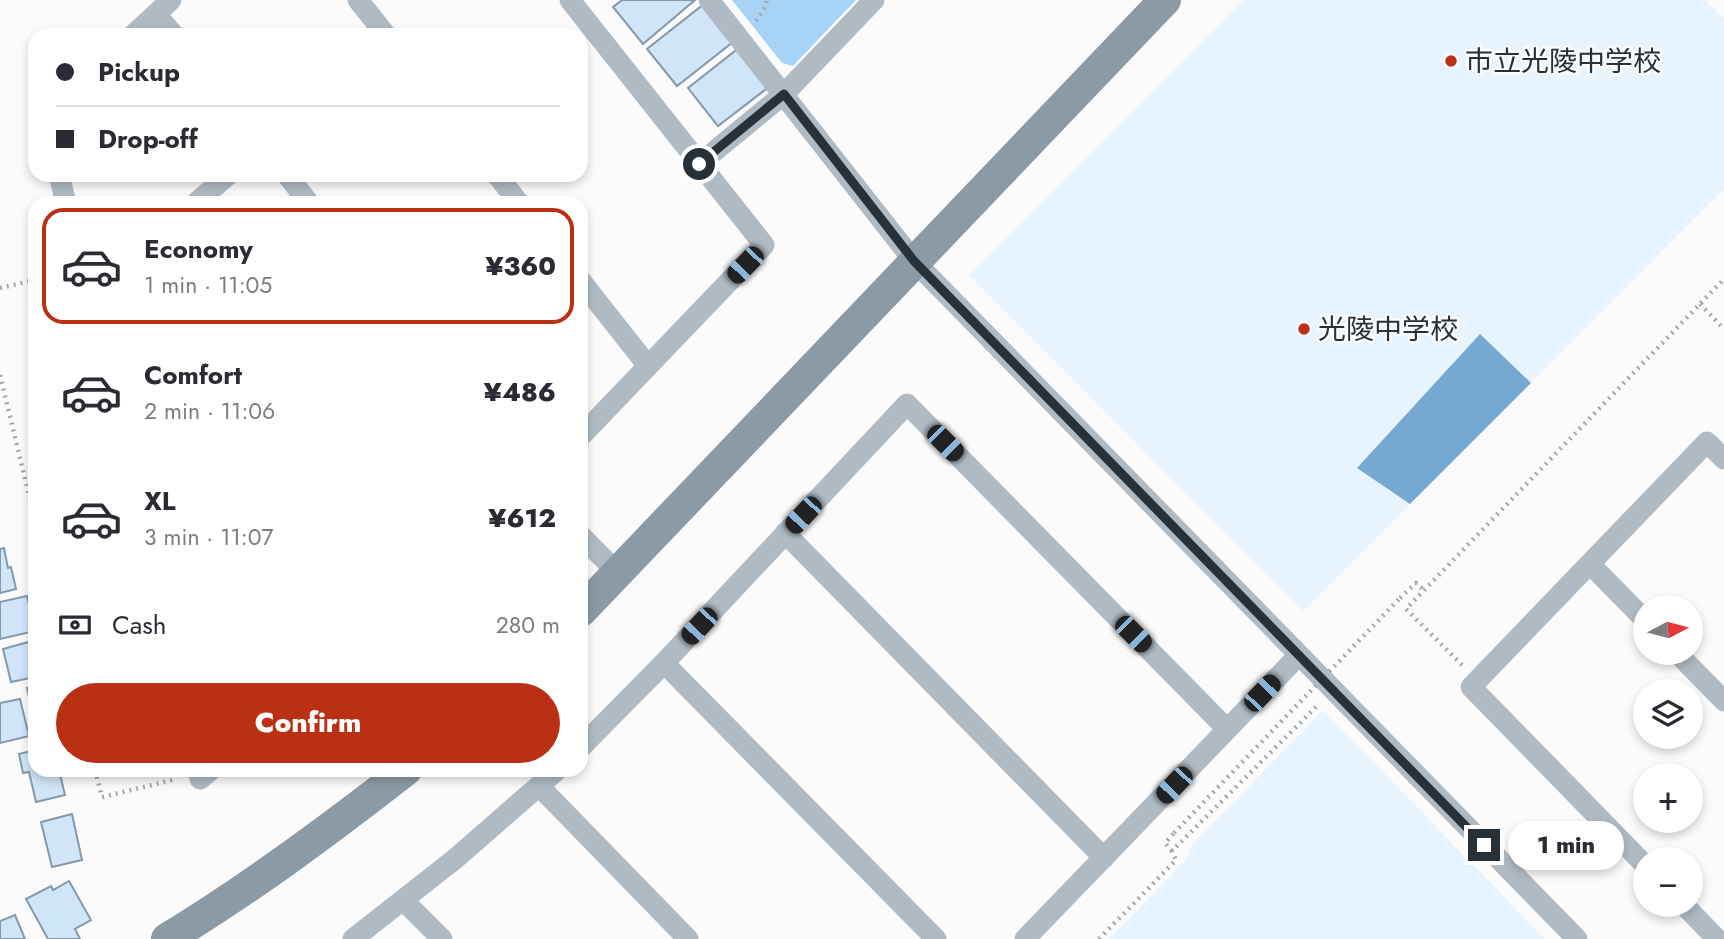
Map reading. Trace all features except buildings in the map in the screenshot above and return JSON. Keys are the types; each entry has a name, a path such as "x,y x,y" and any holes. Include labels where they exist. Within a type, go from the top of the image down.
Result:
{"street":[{"path":"359,0 381,28"},
{"path":"570,0 764,245 588,429"},
{"path":"709,0 914,261 1577,939"},
{"path":"699,164 784,94 874,0"},
{"path":"588,604 1164,0"},
{"path":"140,28 164,7 172,28"},
{"path":"204,196 220,182"},
{"path":"292,182 304,196"},
{"path":"502,182 514,196"},
{"path":"588,290 648,366"},
{"path":"588,740 664,663 907,404 1227,729"},
{"path":"1633,853 1471,687 1707,442 1724,459"},
{"path":"785,533 1104,858"},
{"path":"588,543 618,574"},
{"path":"1590,564 1633,609"},
{"path":"1025,939 1298,656"},
{"path":"664,663 936,939"},
{"path":"1688,665 1724,701"},
{"path":"167,939 331,829 397,777"},
{"path":"353,939 404,901 549,777"},
{"path":"539,786 688,939"},
{"path":"404,901 442,939"},
{"path":"1696,917 1717,939"}],"path":[{"path":"1477,680 1406,609 1724,279"},
{"path":"0,288 28,282"},
{"path":"1700,304 1724,329"},
{"path":"0,375 28,491"},
{"path":"1099,939 1176,860 1165,843 1174,833 1416,583 1424,590"},
{"path":"1172,851 1321,701"},
{"path":"97,777 102,797 179,777"}],"shaded area":[{"path":"732,0 856,0 793,66 782,63"},
{"name":"光陵中学校","path":"1243,0 1705,0 1724,19 1724,189 1303,611 969,275"},
{"path":"1480,334 1531,383 1410,504 1357,468"},
{"path":"1323,710 1545,939 1109,939 1187,859 1191,846"}],"place":[{"name":"市立光陵中学校","path":"1451,61"},
{"name":"光陵中学校","path":"1304,329"}],"route":[{"path":"699,164 784,94 914,261 1484,845"}]}
